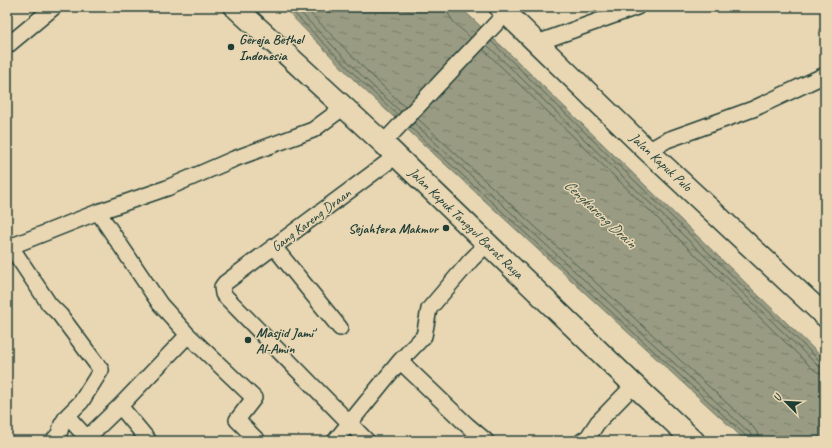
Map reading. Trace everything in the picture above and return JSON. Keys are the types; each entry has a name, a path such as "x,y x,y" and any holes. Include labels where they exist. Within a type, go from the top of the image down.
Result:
{"main road":[{"name":"Jalan Kapuk Tanggul Barat Raya","path":"235,7 344,106 391,144 487,244 694,441"},
{"name":"Jalan Kapuk Pulo","path":"499,15 537,43 648,151 825,316"}],"street":[{"path":"7,46 54,7"},
{"path":"537,43 637,7"},
{"name":"Gang Kareng Draan","path":"350,423 223,294 222,288 225,283 274,247 391,144 499,15"},
{"path":"648,151 667,140 753,108 825,75"},
{"path":"53,441 59,434 62,424 67,416 81,402 101,370 60,315 49,304 11,247 98,212 168,188 234,159 313,130 344,106"},
{"path":"98,212 160,304 188,335 254,398 237,420 258,441"},
{"path":"335,441 400,361 424,336 429,308 487,244"},
{"path":"274,247 340,328"},
{"path":"67,416 85,440 188,335"},
{"path":"400,361 467,425 486,441"},
{"path":"582,441 588,437 598,422 634,385"},
{"path":"120,406 149,441"},
{"path":"350,423 367,441"}],"water":[{"name":"Cengkareng Drain","path":"283,7 460,7 825,360 825,441 746,441 359,85"}],"place":[{"name":"Gereja Bethel Indonesia","path":"231,47"},
{"name":"Sejahtera Makmur","path":"446,228"},
{"name":"Masjid Jami' Al-Amin","path":"248,340"}]}
